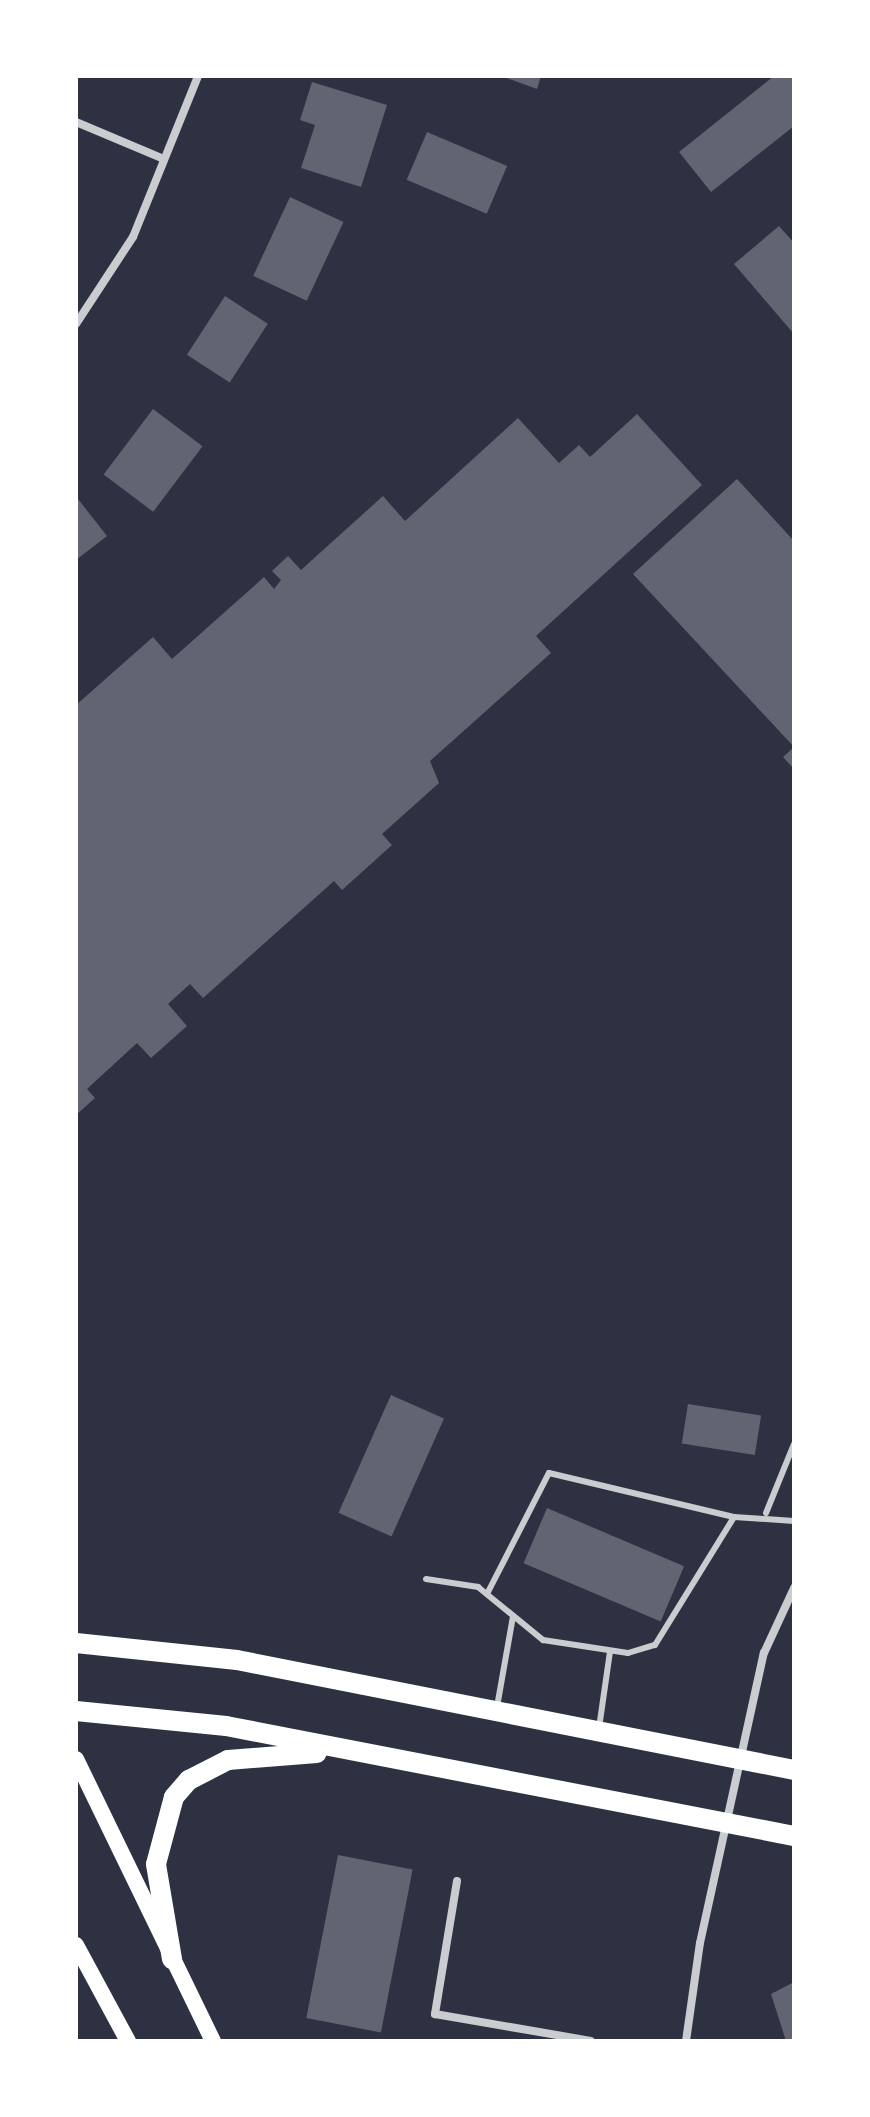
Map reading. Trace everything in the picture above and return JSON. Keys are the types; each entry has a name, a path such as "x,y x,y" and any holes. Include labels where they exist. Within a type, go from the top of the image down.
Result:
{"main road":[{"path":"76,1643 237,1660 794,1770"},
{"path":"76,1711 226,1726 794,1836"},
{"path":"172,1959 157,1838 189,1780 252,1755 361,1753"},
{"path":"76,1759 213,2041"},
{"path":"76,1945 128,2041"}],"street":[{"path":"76,324 133,237 198,76"},
{"path":"76,122 164,159"},
{"path":"686,2041 725,1824 764,1653 794,1588"},
{"path":"457,1881 435,2014 591,2041"}],"lane":[{"path":"766,1513 794,1444"},
{"path":"487,1594 549,1473 734,1517 766,1513 794,1521"},
{"path":"426,1579 487,1594 543,1640 610,1652 655,1645 734,1517"},
{"path":"496,1711 513,1616"},
{"path":"599,1732 610,1652"}],"building":[{"path":"501,76 541,76 537,89"},
{"path":"774,76 794,76 794,126 711,192 679,152"},
{"path":"312,82 387,105 361,187 301,168 315,125 300,120"},
{"path":"427,132 507,166 487,214 407,180"},
{"path":"290,197 343,222 307,301 253,276"},
{"path":"779,226 794,243 794,334 734,264"},
{"path":"225,296 268,324 230,382 187,355"},
{"path":"153,409 203,446 153,512 104,474"},
{"path":"637,414 702,485 536,636 551,653 430,761 439,783 382,834 392,845 342,890 334,881 203,998 190,984 168,1004 187,1026 151,1058 137,1043 87,1089 95,1098 76,1115 76,705 153,637 172,659 264,577 274,589 281,580 272,571 288,556 301,570 383,496 405,521 518,418 559,463 579,445 590,457"},
{"path":"737,479 794,541 794,747 633,574"},
{"path":"78,499 107,536 76,560 76,501"},
{"path":"794,747 794,769 783,757"},
{"path":"391,1395 444,1419 392,1536 339,1513"},
{"path":"688,1404 761,1416 755,1455 682,1444"},
{"path":"547,1508 684,1566 661,1621 524,1563"},
{"path":"338,1855 413,1870 381,2032 306,2018"},
{"path":"794,1982 794,2041 786,2041 771,1994"}]}
